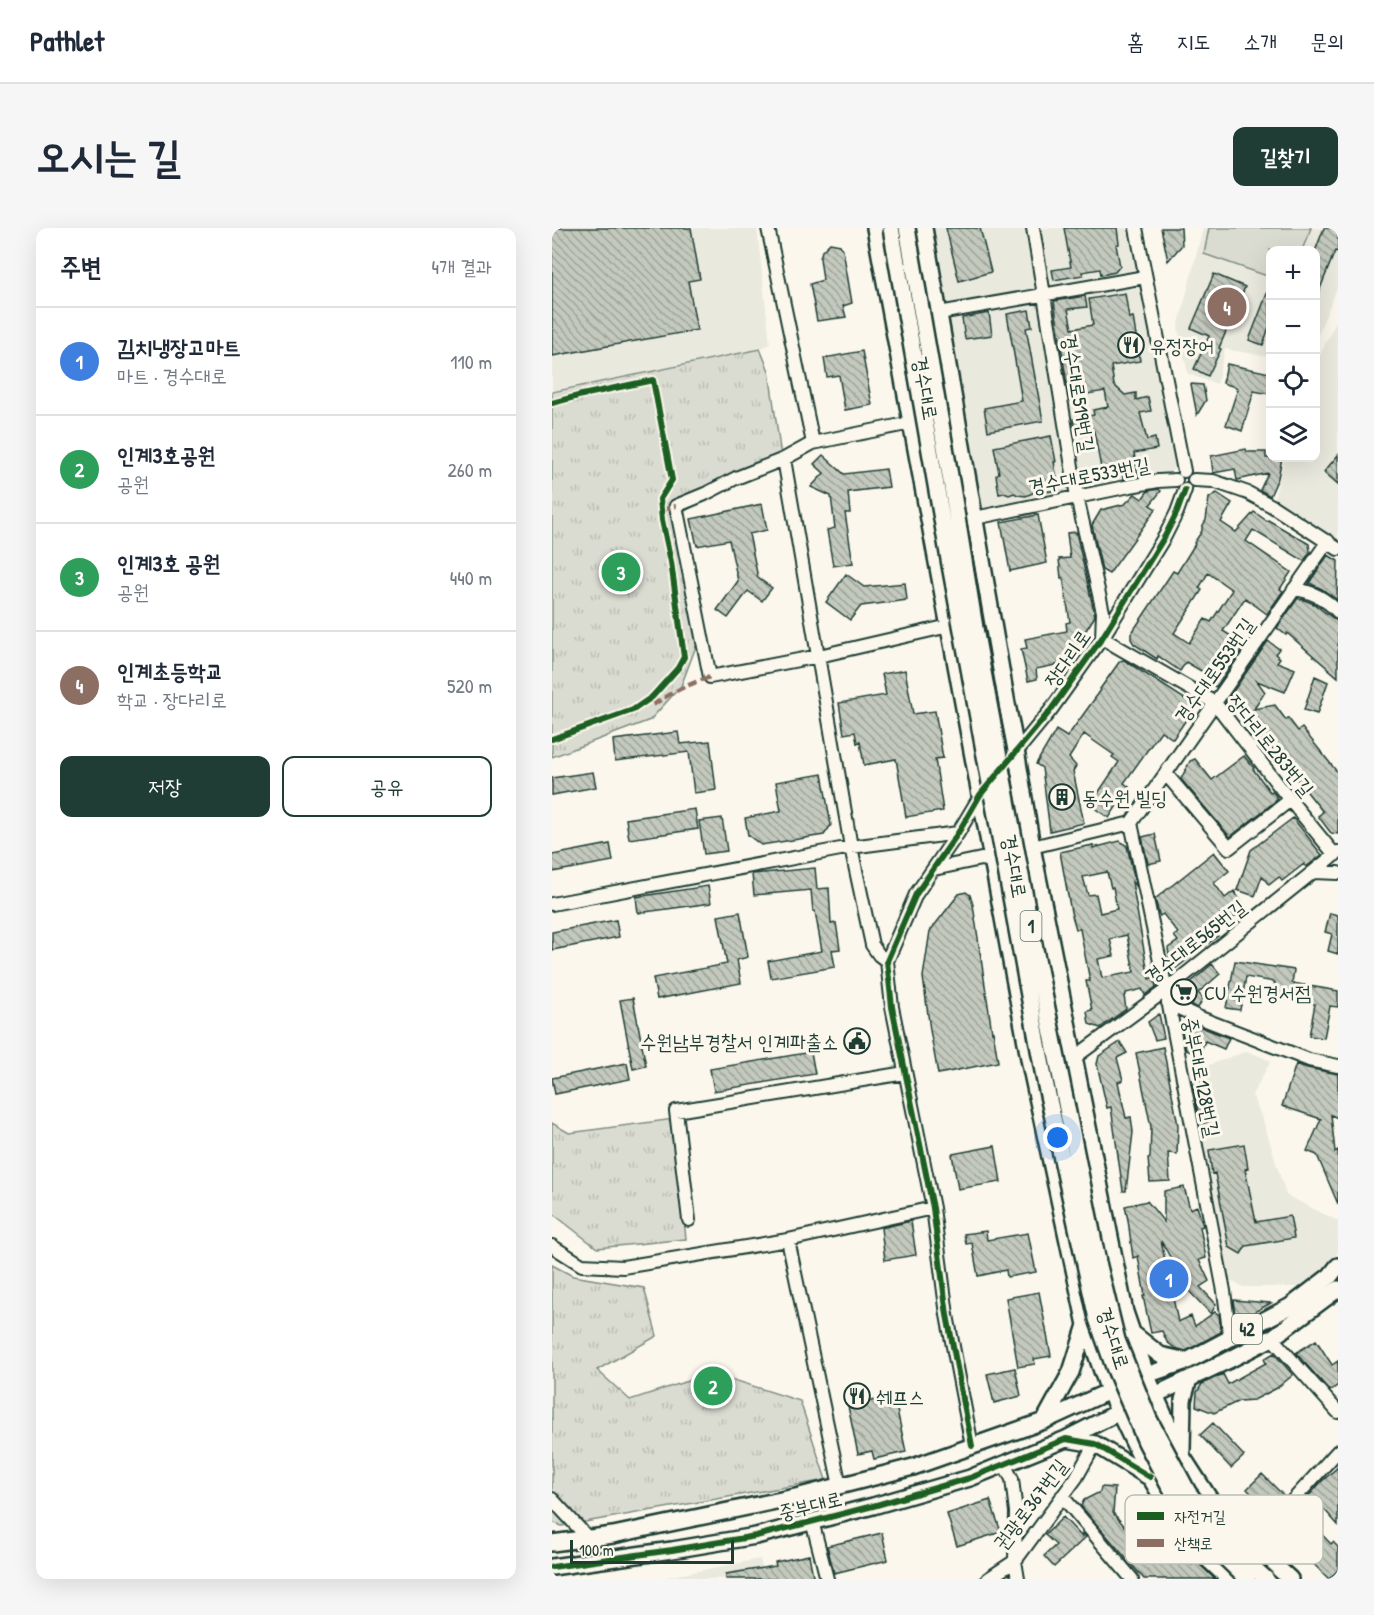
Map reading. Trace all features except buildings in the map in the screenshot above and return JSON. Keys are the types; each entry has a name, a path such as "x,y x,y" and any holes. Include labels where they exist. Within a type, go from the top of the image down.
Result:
{"main road":[{"name":"경수대로","path":"875,228 1029,1064 1086,1325 1109,1391 1161,1495"},
{"name":"1","path":"891,228 1044,1077 1097,1319 1114,1367 1146,1442 1175,1495"},
{"name":"1","path":"907,228 976,634 1030,924 1098,1262 1117,1340 1149,1419 1190,1495"},
{"name":"경수대로","path":"924,228 1032,847 1125,1312 1146,1374 1182,1456 1207,1495"},
{"name":"중부대로","path":"552,1542 614,1535 840,1486 913,1467 1044,1420 1146,1374 1187,1361 1291,1306 1330,1276 1338,1266"},
{"name":"중부대로","path":"552,1567 756,1536 970,1478 1066,1439 1272,1338 1338,1290"},
{"path":"1044,1420 1071,1372 1086,1325"},
{"path":"1132,1333 1160,1355 1187,1361"},
{"path":"1182,1456 1183,1400 1189,1379"},
{"path":"1066,1439 1095,1444 1150,1477"},
{"name":"경수대로","path":"1213,1564 1229,1579"},
{"name":"1","path":"1232,1564 1247,1579"},
{"name":"1","path":"1249,1564 1266,1579"},
{"name":"경수대로","path":"1273,1564 1290,1579"}],"street":[{"path":"768,228 813,443"},
{"name":"경수대로519번길","path":"1033,228 1077,497"},
{"path":"1136,228 1180,476 1180,488 1185,490 1191,488 1194,480 1192,474 1180,476"},
{"path":"939,314 1145,277"},
{"path":"911,423 813,443 784,459 676,506 710,676 819,656 949,626"},
{"path":"784,459 851,847 872,945 887,961 892,1007 933,1208 947,1315 972,1446"},
{"name":"경수대로533번길","path":"975,518 1180,476"},
{"path":"1194,480 1213,481 1248,493 1338,549"},
{"name":"장다리로","path":"887,961 916,894 958,833 980,795 1050,711 1102,638 1165,536 1185,490"},
{"name":"장다리로","path":"1077,497 1103,612 1102,638"},
{"name":"경수대로553번길","path":"1131,824 1328,541"},
{"path":"1294,589 1308,591 1328,602 1338,612"},
{"name":"장다리로283번길","path":"1102,638 1215,703 1290,800 1336,853"},
{"path":"1166,774 1229,848 1290,800"},
{"path":"1032,847 1131,824"},
{"name":"중부대로128번길","path":"1131,824 1166,990 1224,1291 1230,1339"},
{"path":"552,904 851,847 958,833"},
{"name":"경수대로565번길","path":"1074,1058 1166,990 1336,853"},
{"path":"934,869 981,859 988,860 993,865"},
{"path":"1314,872 1338,873"},
{"path":"1168,1003 1309,1060 1338,1066"},
{"path":"689,1221 676,1111 905,1073"},
{"path":"552,1246 582,1264 623,1267 788,1240 933,1208"},
{"path":"788,1240 840,1486"},
{"path":"1272,1338 1338,1412"},
{"name":"권광로367번길","path":"988,1579 1015,1561 1076,1478 1095,1444"},
{"path":"1297,1495 1338,1450"},
{"path":"1004,1464 1012,1479 1016,1512 1015,1561 1018,1579"},
{"path":"1062,1496 1132,1579"},
{"path":"552,1499 588,1538"},
{"name":"중부대로","path":"812,1521 826,1579"}],"shaded area":[{"path":"552,228 757,228 770,344 760,349 552,391"},
{"path":"925,228 1131,228 1177,466 1167,475 981,512"},
{"path":"1203,228 1338,228 1338,286 1320,329 1320,246 1266,246 1266,356 1225,349 1217,384 1188,374 1178,328"},
{"path":"1338,317 1338,549 1272,506 1284,462 1320,462 1320,355"},
{"path":"1247,1051 1271,1061 1252,1095 1263,1120 1286,1195 1338,1221 1338,1251 1335,1259 1300,1287 1243,1287 1227,1279 1187,1073"},
{"path":"760,1559 765,1579 657,1579"}],"green space":[{"path":"1209,228 1311,228 1304,246 1266,246 1266,276 1204,254"},
{"path":"760,349 769,371 781,456 678,515 703,628 681,686 650,720 552,757 552,392"},
{"path":"674,1119 686,1239 597,1248 552,1213 552,1123 569,1133"},
{"path":"552,1265 573,1276 644,1288 657,1336 597,1370 630,1400 712,1373 800,1401 826,1480 562,1526 552,1522"}],"marked path":[{"path":"661,510 676,506"},
{"path":"653,705 680,689 710,677"}],"cycle path":[{"path":"552,403 653,380 672,480 660,499 684,657 678,668 652,697 633,710 552,739"},
{"path":"972,1446 947,1315 933,1208 892,1007 887,961 916,894 958,833 980,795 1050,711 1102,638 1165,536 1185,490"},
{"path":"552,1567 756,1536 970,1478 1066,1439 1095,1444 1150,1477"}],"place":[{"name":"인계초등학교","path":"1227,307"},
{"name":"유정장어","path":"1131,345"},
{"name":"인계3호 공원","path":"621,572"},
{"name":"동수원 빌딩","path":"1062,797"},
{"name":"CU 수원경서점","path":"1184,992"},
{"name":"수원남부경찰서 인계파출소","path":"857,1041"},
{"name":"김치냉장고마트","path":"1169,1279"},
{"name":"인계3호공원","path":"713,1386"},
{"name":"쉐프스","path":"857,1396"}]}
